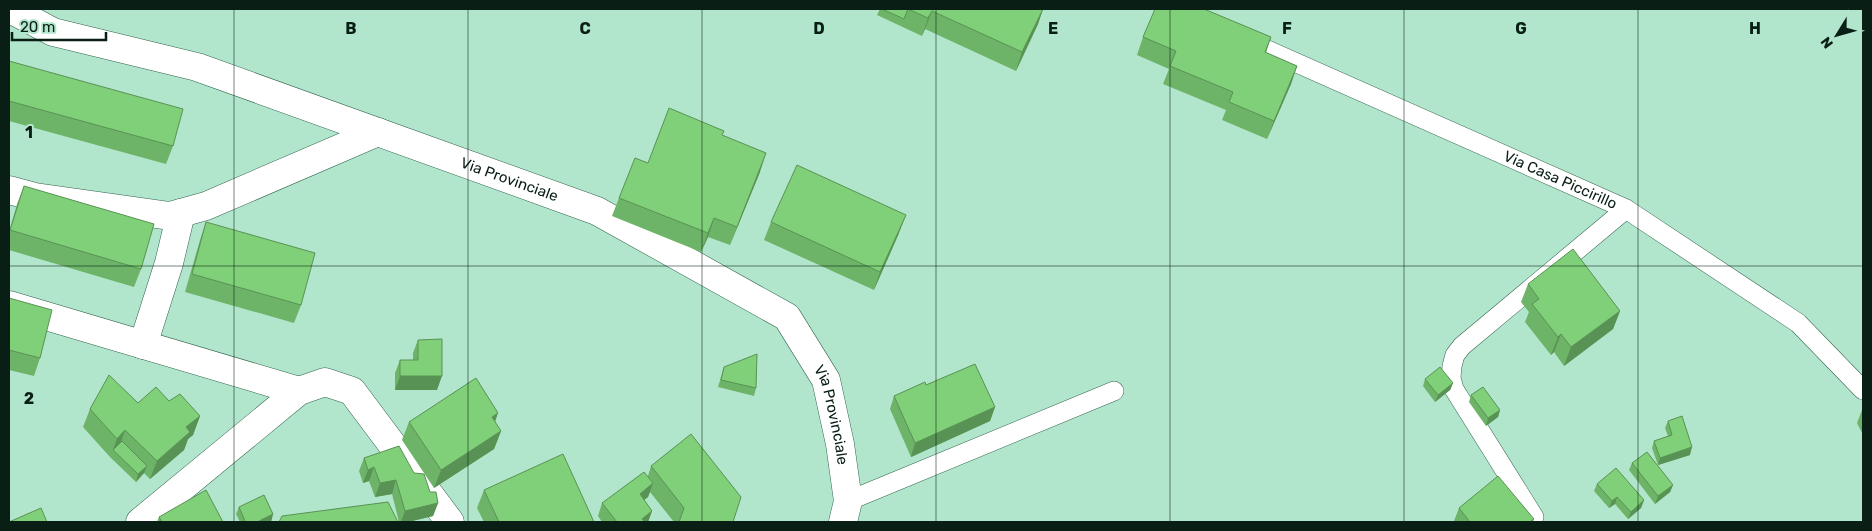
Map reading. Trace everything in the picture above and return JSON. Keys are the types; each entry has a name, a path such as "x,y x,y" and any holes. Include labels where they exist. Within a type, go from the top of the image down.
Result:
{"street":[{"name":"Via Provinciale","path":"10,9 53,32 198,67 596,211 787,317 826,380 840,444 846,512"},
{"path":"9,190 35,197 170,216 206,206 378,132"},
{"path":"143,345 169,263 181,213"},
{"path":"9,305 299,391"},
{"path":"140,522 299,391 324,382 352,391 450,522"}],"lane":[{"name":"Via Casa Piccirillo","path":"1229,33 1626,209 1462,346 1455,355 1451,378 1459,400 1534,517"},
{"path":"1626,209 1798,323 1863,390"},
{"path":"846,512 1114,391"}],"building":[{"path":"882,9 908,9 904,19"},
{"path":"908,9 1043,9 1022,52 932,11 928,18"},
{"path":"1155,9 1204,9 1271,37 1265,52 1297,66 1274,121 1229,102 1233,92 1170,66 1176,51 1143,37"},
{"path":"9,61 183,109 173,146 9,101"},
{"path":"669,108 724,131 722,135 766,153 737,227 714,218 708,233 619,198 635,158 648,163"},
{"path":"797,165 906,215 880,272 771,222"},
{"path":"24,186 154,224 141,269 10,230"},
{"path":"206,222 315,253 301,305 192,274"},
{"path":"1573,249 1620,311 1571,347 1561,334 1558,337 1532,304 1539,299 1528,284"},
{"path":"9,298 52,310 40,358 9,350"},
{"path":"442,339 442,376 400,376 400,360 418,360 418,340"},
{"path":"757,354 756,388 721,380 724,367"},
{"path":"975,364 995,407 915,443 894,396 925,382 926,385"},
{"path":"1440,367 1453,383 1438,395 1425,379"},
{"path":"109,375 138,403 156,387 169,401 180,394 200,416 186,427 190,432 157,461 125,430 117,439 90,409"},
{"path":"476,378 498,413 492,417 501,431 441,470 409,422"},
{"path":"1483,387 1500,410 1488,418 1471,395"},
{"path":"1682,416 1692,447 1660,458 1654,441 1672,435 1668,421"},
{"path":"691,434 741,497 733,522 679,522 684,508 651,466"},
{"path":"122,441 147,466 138,474 113,450"},
{"path":"399,446 414,473 424,474 430,492 436,492 438,503 405,511 396,480 380,483 374,467 368,470 364,458"},
{"path":"1647,452 1673,485 1658,496 1632,463"},
{"path":"563,454 594,522 499,522 484,490"},
{"path":"1616,468 1644,500 1631,512 1617,497 1612,501 1597,484"},
{"path":"644,472 653,483 640,494 652,511 642,519 645,522 617,522 602,503"},
{"path":"1498,476 1534,519 1530,522 1470,522 1459,508"},
{"path":"206,490 223,522 162,522 159,517"},
{"path":"264,495 273,514 260,522 243,522 245,521 239,507"},
{"path":"388,502 398,522 279,522 282,516"},
{"path":"41,508 47,522 9,522"}]}
